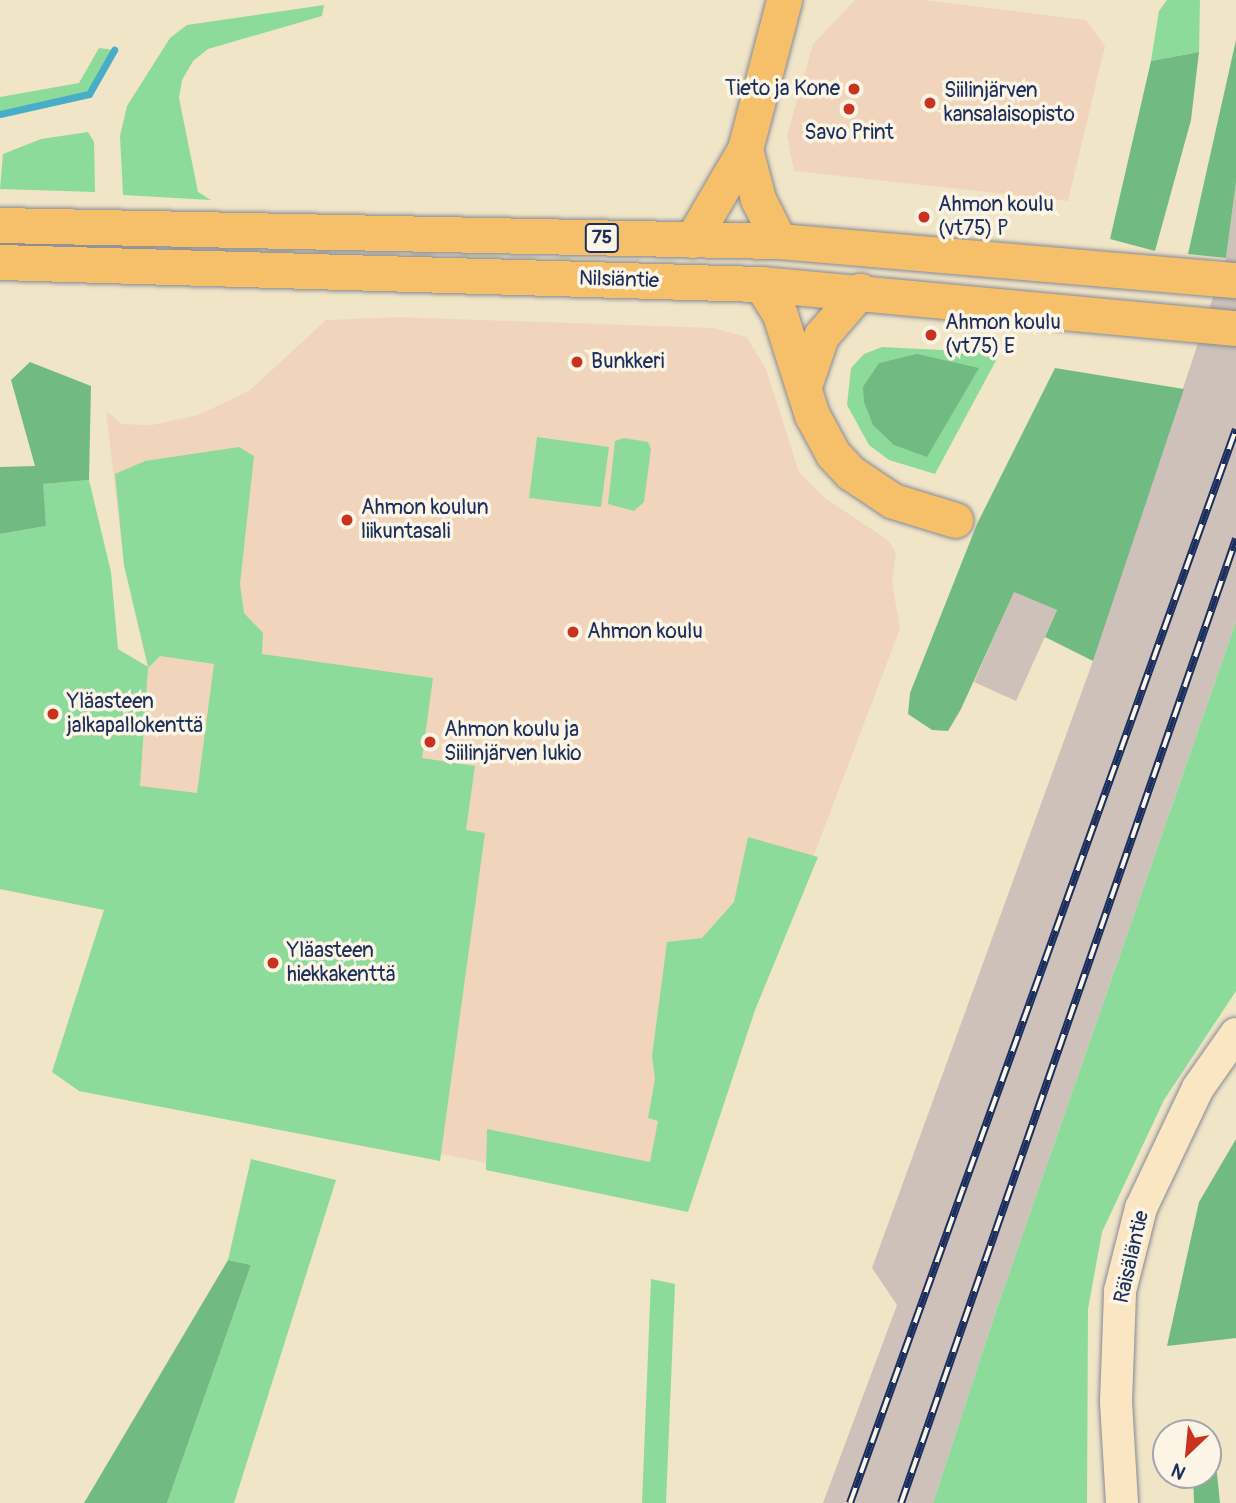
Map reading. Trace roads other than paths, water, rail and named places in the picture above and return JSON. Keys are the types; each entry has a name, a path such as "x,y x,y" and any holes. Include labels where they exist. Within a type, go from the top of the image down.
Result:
{"main road":[{"path":"691,240 745,149 784,0"},
{"path":"745,149 758,199 779,242"},
{"name":"Nilsiäntie","path":"0,225 779,242 1236,280"},
{"name":"Nilsiäntie","path":"0,262 761,284 860,291 1236,328"},
{"path":"761,284 780,315 823,440 851,473 893,501 955,520"},
{"path":"804,386 821,335 860,291"}],"street":[{"name":"Räisäläntie","path":"1122,1503 1116,1402 1120,1291 1142,1208 1198,1088 1236,1034"}],"waterway":[{"path":"0,114 89,94 114,50"}],"railway":[{"path":"850,1503 1236,429"},
{"path":"901,1503 1236,539"}],"place":[{"name":"Tieto ja Kone","path":"854,89"},
{"name":"Siilinjärven kansalaisopisto","path":"930,103"},
{"name":"Savo Print","path":"849,109"},
{"name":"Ahmon koulu (vt75) P","path":"924,217"},
{"name":"Ahmon koulu (vt75) E","path":"931,335"},
{"name":"Bunkkeri","path":"577,362"},
{"name":"Ahmon koulun liikuntasali","path":"347,520"},
{"name":"Ahmon koulu","path":"573,632"},
{"name":"Yläasteen jalkapallokenttä","path":"53,714"},
{"name":"Ahmon koulu ja Siilinjärven lukio","path":"430,742"},
{"name":"Yläasteen hiekkakenttä","path":"273,963"}]}
